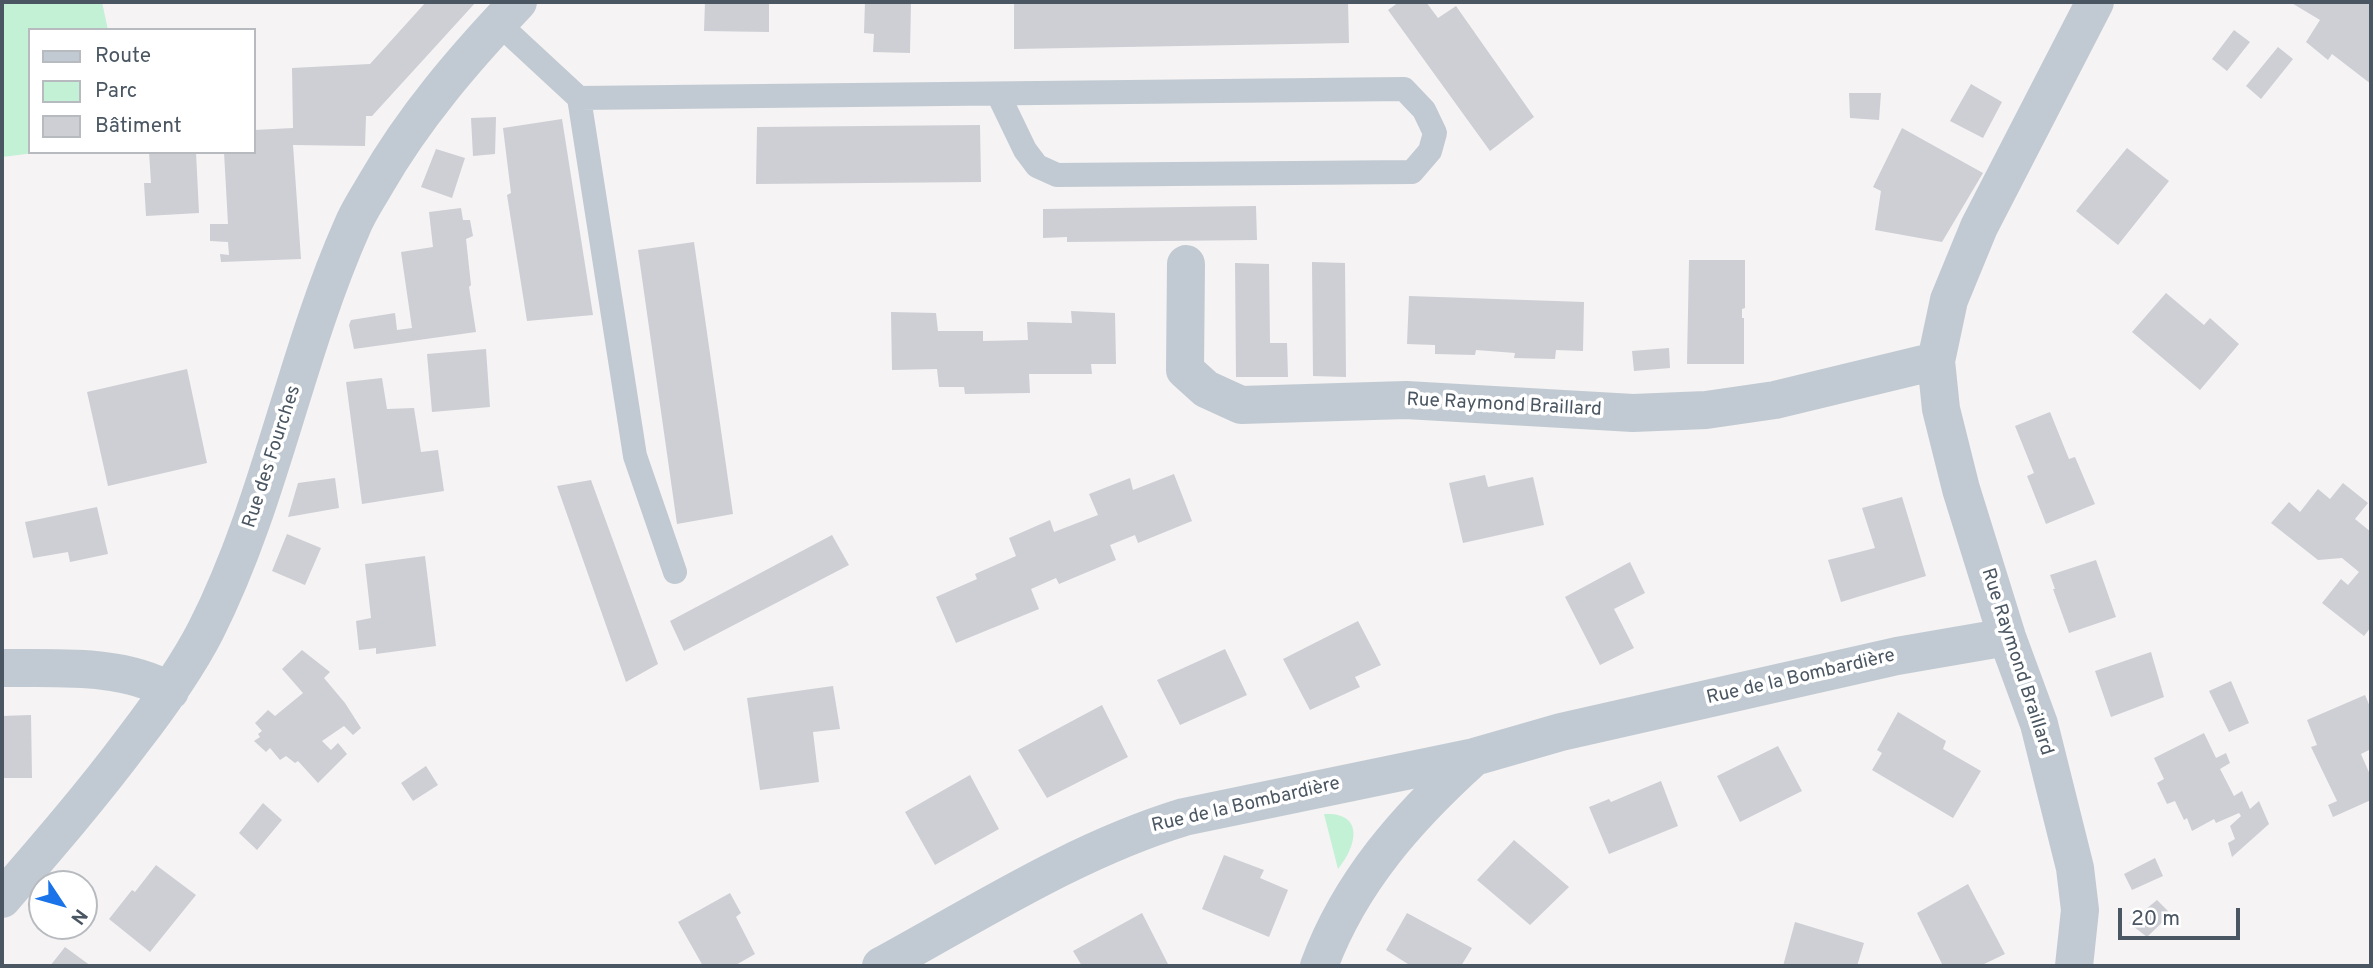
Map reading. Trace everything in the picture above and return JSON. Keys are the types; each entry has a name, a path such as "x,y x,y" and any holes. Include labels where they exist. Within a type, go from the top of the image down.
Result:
{"street":[{"name":"Rue Raymond Braillard","path":"2074,966 2080,910 2075,868 2039,724 2007,637 1958,476 1941,409 1936,361 1949,300 1979,228 2095,2"},
{"name":"Rue des Fourches","path":"2,899 102,781 170,691 205,631 240,556 259,505 319,307 353,224 409,130 452,74 508,12"},
{"name":"Rue Raymond Braillard","path":"1186,264 1185,370 1206,389 1241,405 1406,400 1620,413 1706,410 1775,400 1936,361"},
{"name":"Rue de la Bombardière","path":"881,966 1090,852 1141,830 1219,810 1474,757 1562,732 1897,656 2007,637"},
{"path":"2,668 104,671 152,681 170,691"},
{"name":"Rue de la Bombardière","path":"1319,966 1343,913 1380,854 1427,800 1474,757"}],"lane":[{"path":"508,12 579,98 635,456 675,572"},
{"path":"579,98 1404,89 1424,110 1435,133 1430,151 1412,172 1057,175 1037,166 1025,150 998,94"}],"green space":[{"path":"2,2 102,2 108,28 28,28 28,154 2,157"},
{"path":"1324,814 1346,819 1354,832 1350,850 1338,869"}],"building":[{"path":"426,2 476,2 372,116 366,116 365,146 293,145 301,259 221,262 220,254 229,255 228,242 210,241 210,224 228,224 224,154 256,154 256,130 293,128 292,68 370,64"},
{"path":"705,2 769,2 769,32 704,31"},
{"path":"865,2 911,2 910,53 873,52 874,34 864,33"},
{"path":"1014,2 1348,2 1349,43 1014,49"},
{"path":"1399,2 1426,2 1438,18 1456,6 1534,117 1490,151 1388,10"},
{"path":"2290,2 2371,2 2371,84 2332,54 2328,60 2306,42 2320,20"},
{"path":"2234,30 2250,42 2227,71 2212,59"},
{"path":"2278,47 2293,59 2261,99 2246,86"},
{"path":"1971,84 2002,102 1983,138 1950,121"},
{"path":"1849,93 1881,93 1879,120 1850,118"},
{"path":"496,117 495,154 473,156 471,118"},
{"path":"562,119 593,315 527,321 507,195 511,193 503,128"},
{"path":"980,125 981,182 756,184 757,127"},
{"path":"1902,128 1983,173 1942,242 1875,230 1881,191 1873,187"},
{"path":"2127,148 2169,181 2118,245 2076,211"},
{"path":"436,149 465,158 452,198 421,187"},
{"path":"149,154 196,154 199,213 146,216 144,183 151,183"},
{"path":"1256,206 1257,240 1067,242 1067,237 1043,238 1043,209"},
{"path":"461,208 463,220 470,220 473,236 466,239 471,285 469,287 476,332 354,349 349,325 351,320 395,313 397,330 412,328 401,252 433,247 429,212"},
{"path":"694,242 733,514 677,524 638,250"},
{"path":"1689,260 1745,260 1745,308 1742,309 1744,364 1687,364"},
{"path":"1312,262 1345,263 1346,377 1313,376"},
{"path":"1235,263 1269,264 1270,343 1287,343 1288,377 1236,377"},
{"path":"2166,293 2204,325 2210,318 2239,344 2200,390 2132,332"},
{"path":"1409,296 1584,302 1583,351 1556,350 1555,359 1514,358 1515,353 1476,350 1475,355 1435,354 1435,345 1407,344"},
{"path":"1071,311 1115,313 1116,364 1091,364 1092,374 1029,374 1030,393 965,394 964,387 939,387 937,369 892,370 891,312 936,313 938,331 983,331 983,341 1028,340 1027,322 1072,323"},
{"path":"1669,348 1670,368 1634,371 1632,351"},
{"path":"486,349 490,407 432,412 427,354"},
{"path":"187,369 207,463 108,486 87,392"},
{"path":"382,378 387,409 414,408 421,452 438,450 444,491 362,504 346,382"},
{"path":"2050,412 2069,459 2075,457 2095,504 2046,524 2027,476 2034,473 2015,426"},
{"path":"1174,474 1192,521 1138,543 1135,535 1110,545 1116,560 1059,584 1056,578 1031,589 1039,609 956,643 936,597 977,579 975,574 1016,556 1009,538 1050,520 1054,532 1098,515 1089,494 1130,478 1133,490"},
{"path":"1485,475 1488,487 1533,477 1544,525 1463,543 1449,483"},
{"path":"335,478 339,508 288,517 298,483"},
{"path":"591,480 658,664 626,682 557,486"},
{"path":"2343,483 2368,503 2355,519 2371,532 2371,627 2364,636 2322,603 2341,579 2348,585 2359,572 2342,558 2318,560 2271,523 2289,502 2300,512 2318,489 2330,499"},
{"path":"1902,497 1926,576 1841,602 1828,560 1875,548 1862,508"},
{"path":"97,507 108,554 70,562 68,552 33,558 25,522"},
{"path":"287,534 321,548 305,585 272,571"},
{"path":"832,535 849,565 684,651 670,621"},
{"path":"425,556 436,646 376,654 376,648 359,650 356,621 371,618 365,564"},
{"path":"2096,560 2116,617 2069,633 2050,575"},
{"path":"1630,562 1645,593 1614,609 1634,648 1600,665 1565,597"},
{"path":"1358,621 1381,665 1355,677 1360,687 1310,710 1283,659"},
{"path":"1225,649 1247,695 1180,725 1157,680"},
{"path":"302,650 330,672 324,678 361,728 353,735 344,726 322,741 331,750 338,743 347,754 318,783 298,761 295,763 286,756 280,760 270,748 266,752 254,741 260,737 258,734 262,731 255,723 268,710 275,716 303,693 282,669"},
{"path":"2151,652 2164,697 2111,717 2095,671"},
{"path":"2231,681 2249,723 2229,732 2209,691"},
{"path":"833,686 840,729 813,732 819,782 760,790 747,698"},
{"path":"2365,695 2371,709 2371,749 2361,754 2371,777 2371,800 2333,817 2328,805 2337,801 2311,747 2317,745 2307,720"},
{"path":"1102,705 1128,757 1047,798 1018,750"},
{"path":"1898,712 1946,741 1943,749 1981,771 1953,818 1872,770 1882,753 1877,750"},
{"path":"31,715 32,778 2,778 2,716"},
{"path":"2204,733 2216,758 2226,753 2230,763 2220,769 2234,796 2242,791 2250,809 2259,801 2269,824 2232,857 2228,843 2235,839 2230,826 2241,816 2239,813 2216,823 2214,819 2192,831 2175,801 2167,804 2157,783 2164,779 2154,758"},
{"path":"1778,746 1802,791 1740,822 1717,776"},
{"path":"426,766 438,785 413,801 401,783"},
{"path":"970,775 999,829 935,865 905,812"},
{"path":"1661,781 1678,826 1609,854 1589,807 1609,799 1611,802"},
{"path":"263,803 282,820 257,850 239,833"},
{"path":"1514,840 1569,887 1530,925 1477,880"},
{"path":"1224,855 1264,870 1260,878 1288,890 1269,937 1202,909"},
{"path":"2155,858 2163,876 2132,890 2124,874"},
{"path":"156,865 196,895 150,952 109,919"},
{"path":"1968,884 2005,954 1980,966 1943,966 1917,913"},
{"path":"730,893 741,913 736,917 755,954 734,966 703,966 678,922"},
{"path":"2157,900 2171,914 2147,937 2129,923"},
{"path":"1142,913 1169,966 1082,966 1073,951"},
{"path":"1407,913 1472,948 1461,966 1411,966 1386,950"},
{"path":"1795,922 1864,943 1857,966 1783,966"},
{"path":"65,947 91,966 50,966"}]}
